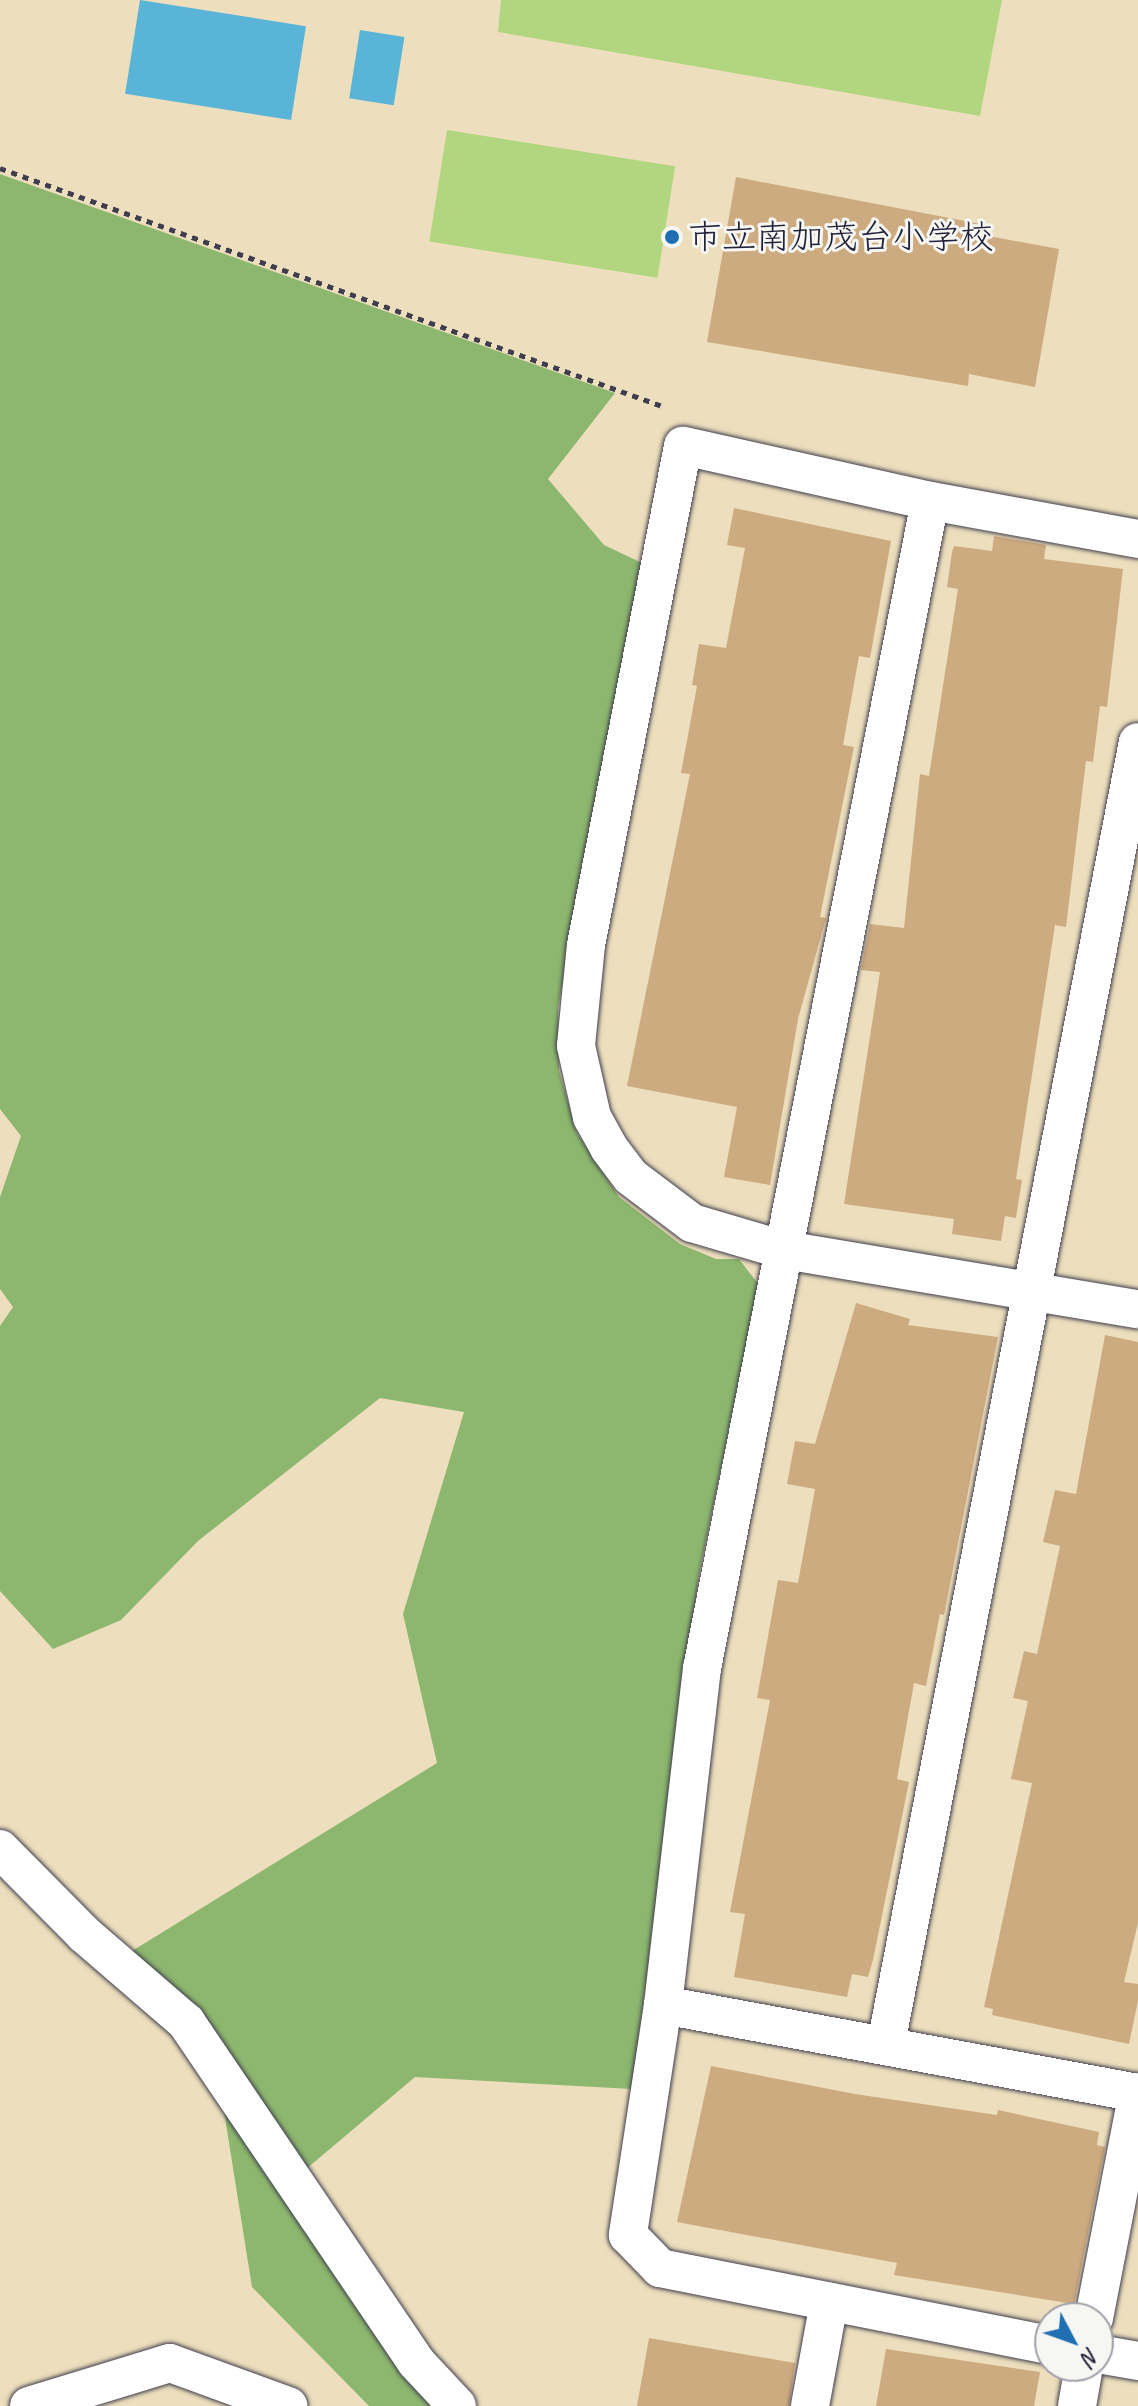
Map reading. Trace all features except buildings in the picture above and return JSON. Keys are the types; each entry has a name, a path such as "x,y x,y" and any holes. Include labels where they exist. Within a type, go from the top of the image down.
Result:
{"street":[{"path":"1138,539 930,501 683,446 586,945 576,1046 592,1117 631,1177 692,1223 784,1250 1138,1309"},
{"path":"930,501 702,1668 663,2005 628,2235 660,2268 1034,2342"},
{"path":"886,2044 1138,742"},
{"path":"0,1849 84,1934 186,2022 416,2362 457,2406"},
{"path":"663,2005 1138,2093 1097,2302"},
{"path":"810,2406 829,2302"},
{"path":"1114,2357 1138,2361"},
{"path":"29,2406 170,2363 288,2406"},
{"path":"1077,2406 1081,2382"}],"path":[{"path":"0,168 672,410 683,446"}],"green space":[{"path":"501,0 1002,0 980,116 498,32"},
{"path":"447,130 675,166 657,278 429,242"},
{"path":"0,174 615,393 548,479 604,545 644,564 558,1007 559,1071 577,1133 619,1197 680,1244 716,1259 739,1259 759,1285 699,1574 632,2089 415,2077 299,2175 124,1956 437,1763 403,1614 464,1412 380,1398 198,1541 121,1620 53,1649 0,1591 0,1326 13,1307 0,1289 0,1197 21,1136 0,1109"},
{"path":"222,2099 452,2406 369,2406 252,2287"}],"water":[{"path":"140,0 306,26 291,120 125,94"},
{"path":"360,30 404,37 394,105 349,98"}],"place":[{"name":"市立南加茂台小学校","path":"672,237"}]}
